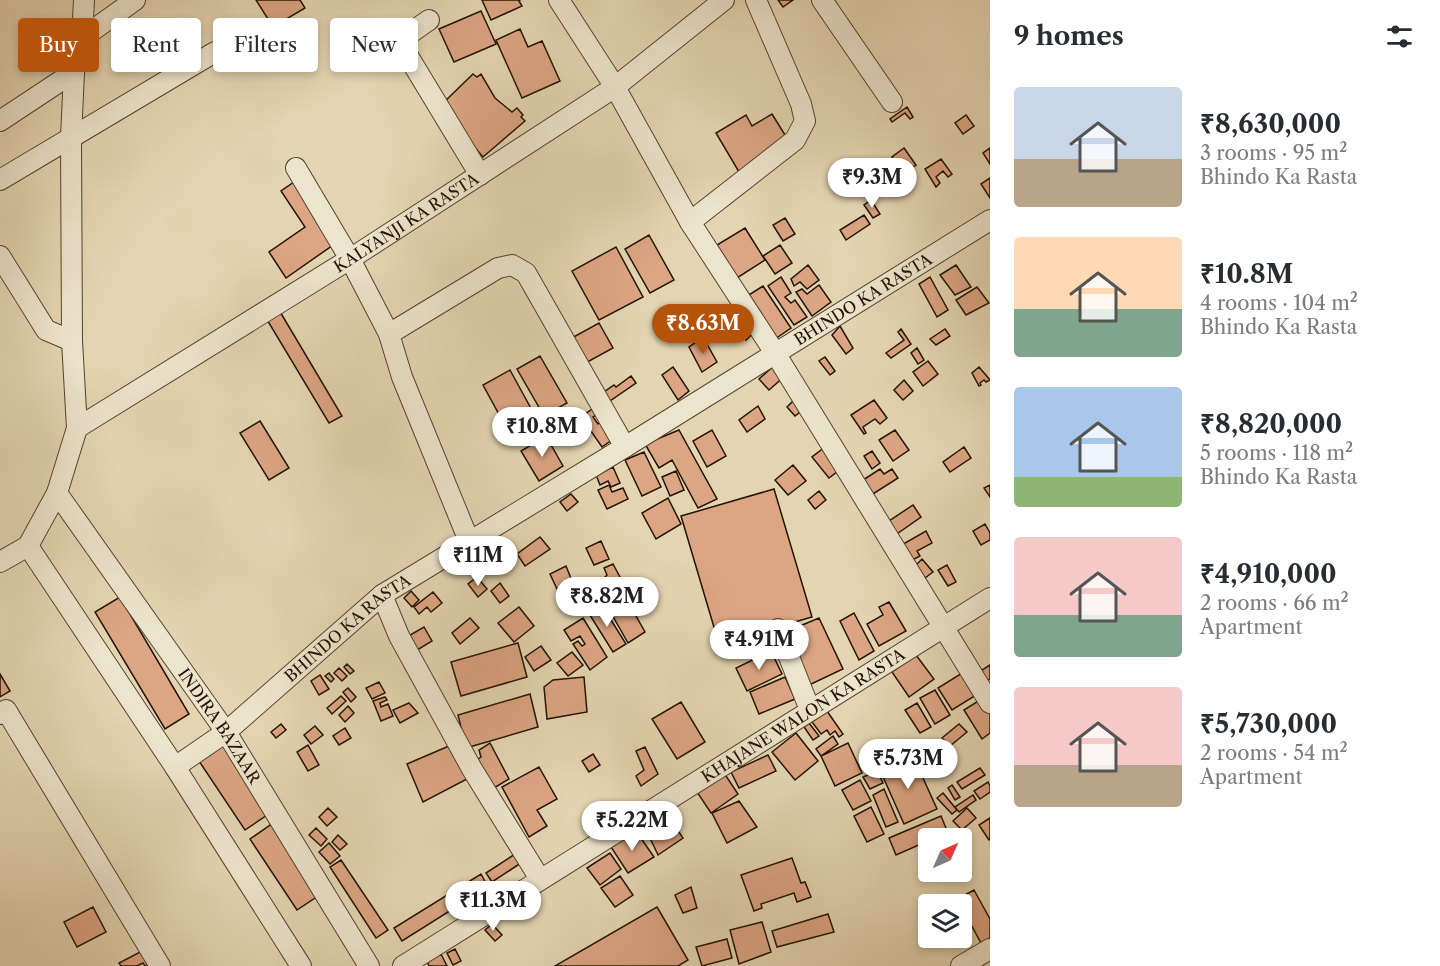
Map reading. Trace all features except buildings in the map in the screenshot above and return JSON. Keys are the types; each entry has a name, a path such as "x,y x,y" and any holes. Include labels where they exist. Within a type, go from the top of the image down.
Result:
{"street":[{"path":"83,18 84,0"},
{"path":"99,26 135,0"},
{"path":"559,0 615,87 690,222 775,352 990,702"},
{"name":"KALYANJI KA RASTA","path":"77,428 351,259 615,87 724,0"},
{"path":"690,222 795,140 805,121 801,105 756,0"},
{"path":"822,0 892,102"},
{"path":"429,20 399,41 480,175"},
{"path":"0,180 213,53"},
{"path":"0,121 74,72"},
{"path":"0,562 28,546 57,493 77,428 72,341 71,138 74,72"},
{"path":"296,168 351,259 389,334 402,377 469,542"},
{"name":"BHINDO KA RASTA","path":"175,767 226,732 382,595 990,220"},
{"path":"389,334 498,268 512,265 526,273 625,447"},
{"path":"3,266 46,330 72,341"},
{"name":"INDIRA BAZAAR","path":"57,493 226,732 369,966"},
{"path":"28,546 175,767 301,966"},
{"path":"382,595 399,636 472,770 540,879"},
{"name":"KHAJANE WALON KA RASTA","path":"403,966 990,598"},
{"path":"778,629 810,710"},
{"path":"0,714 6,710 160,966"},
{"path":"961,966 990,949"}]}
